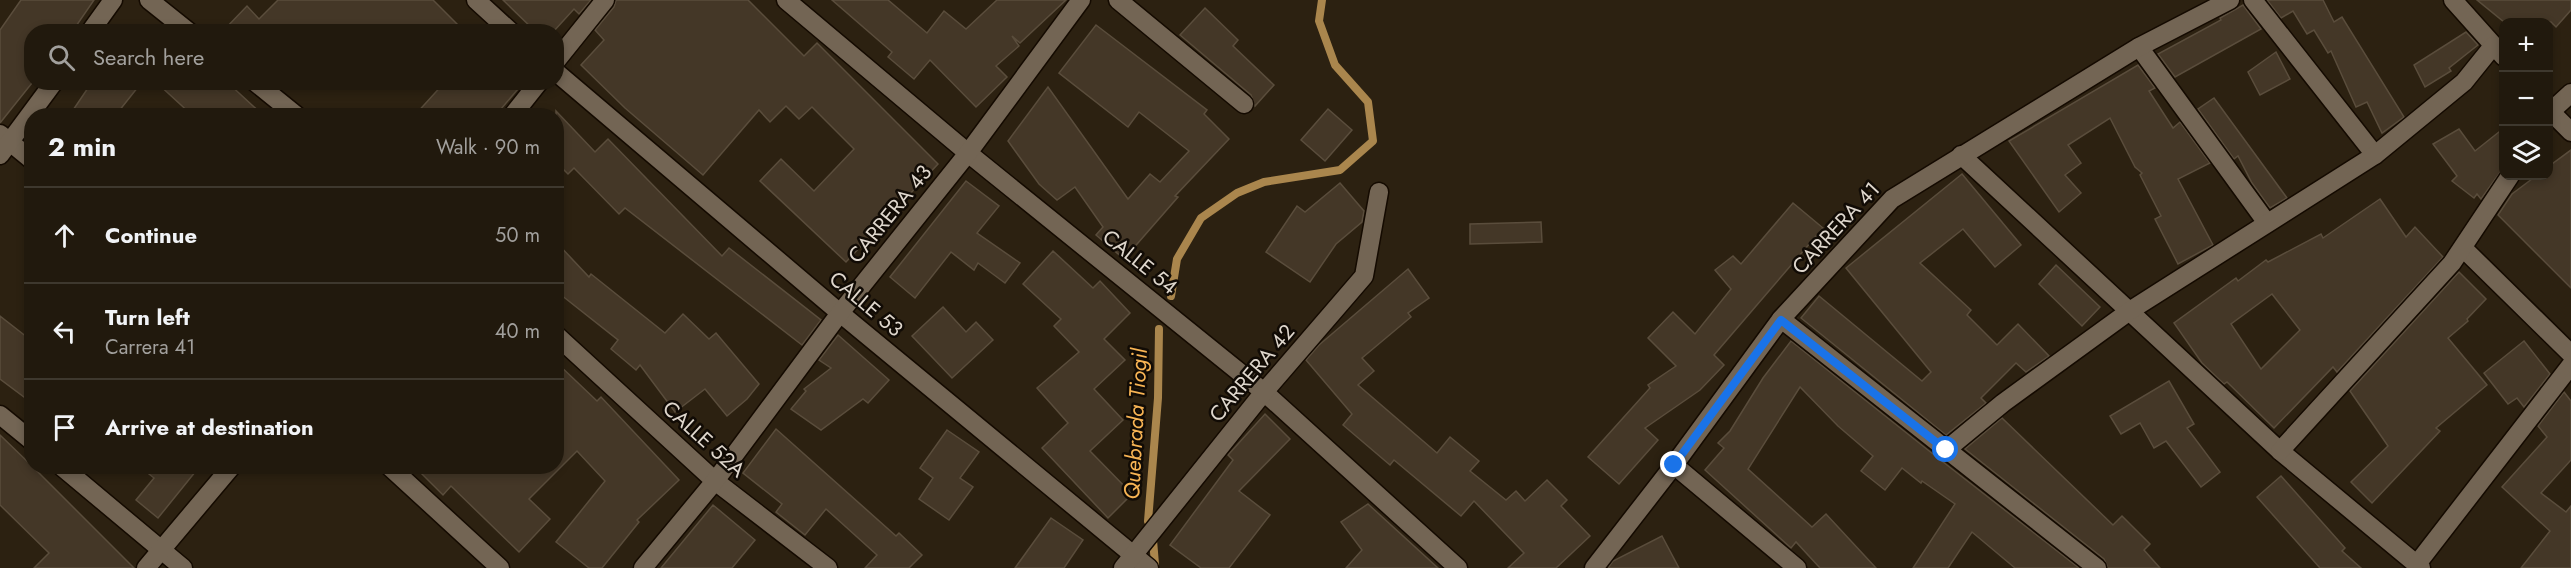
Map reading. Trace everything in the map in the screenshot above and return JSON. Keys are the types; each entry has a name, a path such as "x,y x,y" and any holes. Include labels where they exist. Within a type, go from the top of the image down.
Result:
{"street":[{"path":"96,24 113,0"},
{"path":"149,0 179,24"},
{"path":"476,0 502,24"},
{"path":"564,51 605,0"},
{"name":"CALLE 54","path":"786,0 968,153 1264,392 1458,568"},
{"name":"CARRERA 43","path":"644,568 716,482 840,313 968,153 1081,0"},
{"path":"1118,0 1244,104"},
{"name":"CARRERA 41","path":"1594,568 1674,465 1781,320 1892,199 2139,47 2230,0"},
{"path":"2253,0 2375,155"},
{"path":"1946,450 2003,403 2132,310 2375,155 2498,52 2453,0"},
{"path":"2139,47 2267,223"},
{"name":"CALLE 53","path":"564,79 1128,562 1149,568"},
{"path":"33,108 48,90"},
{"path":"265,90 287,108"},
{"path":"518,108 533,90"},
{"path":"2553,109 2571,93"},
{"path":"2553,116 2571,132"},
{"path":"24,119 4,144 24,155"},
{"path":"1961,155 2132,310 2280,451 2419,566 2571,365"},
{"path":"2280,451 2464,249 2507,180"},
{"name":"CARRERA 42","path":"1128,562 1264,392 1364,276 1379,192"},
{"path":"2464,249 2571,354"},
{"path":"1781,320 2097,568"},
{"name":"CALLE 52A","path":"564,342 716,482 828,568"},
{"path":"0,415 24,434"},
{"path":"1674,465 1797,568"},
{"path":"70,474 183,568"},
{"path":"146,568 225,474"},
{"path":"398,474 500,568"}],"building":[{"path":"21,0 94,0 78,24 24,24 24,90 26,90 0,123 0,30"},
{"path":"278,0 433,0 457,24 230,24 247,6 259,19"},
{"path":"503,0 591,0 579,14 574,9 560,24 528,24"},
{"path":"616,0 748,0 804,56 817,43 938,164 846,262 760,181 781,159 814,191 854,149 812,107 799,119 786,106 770,122 759,110 703,175 625,108 581,65 604,40 595,30 614,7"},
{"path":"832,0 888,0 927,33 944,11 966,29 997,0 1066,0 1020,43 1012,36 1019,46 996,66 1007,77 976,107 930,60 914,79 888,57 892,52"},
{"path":"2267,0 2323,0 2334,22 2342,17 2404,117 2382,133 2367,102 2356,107 2331,51 2328,53 2314,30 2307,34 2293,11 2281,18"},
{"path":"2477,0 2571,0 2571,10 2556,27 2553,24 2553,18 2499,18"},
{"path":"2243,5 2261,29 2175,77 2158,54 2221,20 2220,18"},
{"path":"1205,8 1238,40 1233,46 1274,85 1255,106 1251,95 1180,35"},
{"path":"1096,25 1207,110 1204,114 1229,139 1175,196 1178,197 1124,259 1096,235 1103,227 1075,187 1057,200 1039,184 1008,141 1048,87 1128,199 1150,174 1160,182 1189,151 1139,112 1128,127 1059,73"},
{"path":"2466,32 2478,45 2449,68 2451,71 2425,87 2414,65"},
{"path":"2276,52 2290,79 2260,95 2248,72"},
{"path":"2138,65 2155,88 2149,91 2173,128 2180,122 2210,163 2178,179 2213,245 2178,264 2155,219 2161,216 2140,175 2142,173 2135,167 2110,118 2068,145 2081,163 2065,175 2081,193 2059,212 2009,141"},
{"path":"87,90 136,90 121,108 74,108"},
{"path":"165,90 236,90 255,108 184,108"},
{"path":"438,90 517,90 502,108 421,108"},
{"path":"2214,98 2287,198 2270,208 2252,183 2238,156 2234,159 2198,109"},
{"path":"1328,109 1352,130 1325,161 1301,140"},
{"path":"564,119 595,152 608,139 722,256 729,248 821,320 802,345 625,208 619,214 574,168 568,174 564,170"},
{"path":"2459,129 2475,151 2499,132 2499,174 2481,199 2477,194 2474,198 2452,181 2457,176 2433,144"},
{"path":"2571,150 2571,288 2498,215 2512,194 2531,180 2553,180 2553,163"},
{"path":"1962,174 2021,245 1995,267 1963,229 1920,263 1971,310 1967,315 1997,345 2018,324 2049,356 2026,372 2016,363 1981,398 1986,403 1946,435 1801,318 1819,296 1922,381 1931,372 1846,268"},
{"path":"966,181 999,206 977,233 1020,263 1005,283 978,263 974,270 951,252 915,298 890,277"},
{"path":"1340,183 1364,211 1362,222 1336,244 1310,282 1266,252 1297,206 1305,212"},
{"path":"2380,199 2406,237 2415,227 2443,257 2337,372 2333,367 2274,428 2227,382 2224,384 2202,363 2174,323 2236,278 2238,281 2266,260 2268,262 2321,234 2323,238","holes":["2272,294 2300,330 2261,369 2231,324"]},
{"path":"1793,203 1823,228 1714,355 1724,365 1700,390 1645,428 1658,440 1619,484 1588,457 1650,388 1648,385 1676,366 1648,338 1673,312 1695,334 1731,289 1715,270 1733,256 1741,264"},
{"path":"1541,222 1542,242 1470,244 1470,224"},
{"path":"564,250 589,277 591,274 665,333 683,314 709,339 716,333 759,384 747,399 727,416 705,389 675,412 640,365 636,370 611,349 618,340 564,297"},
{"path":"1053,251 1093,288 1100,281 1130,313 1104,339 1125,360 1094,389 1123,420 1090,451 1132,494 1108,518 1042,448 1068,423 1037,388 1079,352 1054,326 1061,319 1023,284"},
{"path":"2056,265 2100,307 2082,326 2039,284"},
{"path":"1408,269 1429,298 1408,313 1411,317 1362,358 1374,371 1358,385 1437,453 1450,437 1479,461 1470,471 1506,500 1516,491 1525,501 1547,480 1567,500 1561,506 1590,536 1556,568 1508,568 1524,553 1474,501 1461,516 1394,460 1390,465 1343,425 1352,414 1306,360 1319,345"},
{"path":"2459,272 2486,299 2467,319 2468,321 2448,338 2487,385 2436,428 2440,431 2372,503 2351,482 2388,446 2350,391"},
{"path":"943,307 966,332 976,322 993,340 952,378 912,336"},
{"path":"0,316 24,335 24,397 0,379"},
{"path":"838,335 889,380 868,403 863,399 821,430 791,409 806,391 804,389 831,368 819,360"},
{"path":"1791,341 2079,568 2015,568 1972,532 1948,568 1913,568 1955,504 1902,468 1885,490 1861,471 1873,456 1838,426 1800,387 1748,469 1812,527 1826,514 1876,568 1820,568 1796,542 1791,548 1705,470 1724,448 1718,443 1730,431 1763,378"},
{"path":"2524,341 2550,374 2524,407 2517,398 2508,404 2484,373"},
{"path":"564,370 597,401 601,397 679,480 637,520 639,522 602,568 589,568 556,542 605,481 577,451 564,464"},
{"path":"2169,381 2194,424 2187,428 2220,472 2201,487 2166,441 2154,448 2140,423 2121,434 2110,416"},
{"path":"2564,392 2571,401 2571,460 2541,493 2566,512 2571,506 2571,568 2521,568 2550,531 2502,487 2547,437 2538,426"},
{"path":"1265,414 1290,439 1239,491 1270,515 1229,568 1201,568 1170,545 1233,460 1228,455"},
{"path":"2002,418 2113,525 2122,516 2150,544 2144,550 2160,568 2108,568 2104,559 1965,449"},
{"path":"776,429 896,536 899,533 922,555 909,568 865,568 877,555 826,509 805,535 776,512 782,504 743,473"},
{"path":"947,430 979,452 960,478 973,487 949,520 919,499 933,478 920,468"},
{"path":"0,435 24,458 24,474 40,474 134,568 34,568 49,553 0,505"},
{"path":"149,474 194,474 158,518 136,500 154,478"},
{"path":"422,474 554,474 529,499 550,519 519,552 451,486 443,495"},
{"path":"2281,476 2345,548 2342,551 2361,568 2320,568 2257,497"},
{"path":"1368,504 1438,568 1346,568 1362,550 1341,522"},
{"path":"713,505 755,540 732,568 661,568"},
{"path":"1051,518 1083,540 1064,568 1015,568"},
{"path":"1662,536 1679,568 1608,568 1613,561"}],"waterway":[{"name":"Quebrada Tiogil","path":"1171,296 1177,259 1201,218 1237,193 1264,182 1340,170 1373,141 1368,102 1335,65 1319,21 1322,0"},
{"name":"Quebrada Tiogil","path":"1148,521 1158,398 1159,329"},
{"name":"Quebrada Tiogil","path":"1153,540 1155,564"}],"route":[{"path":"1674,465 1781,320 1946,450"}]}
